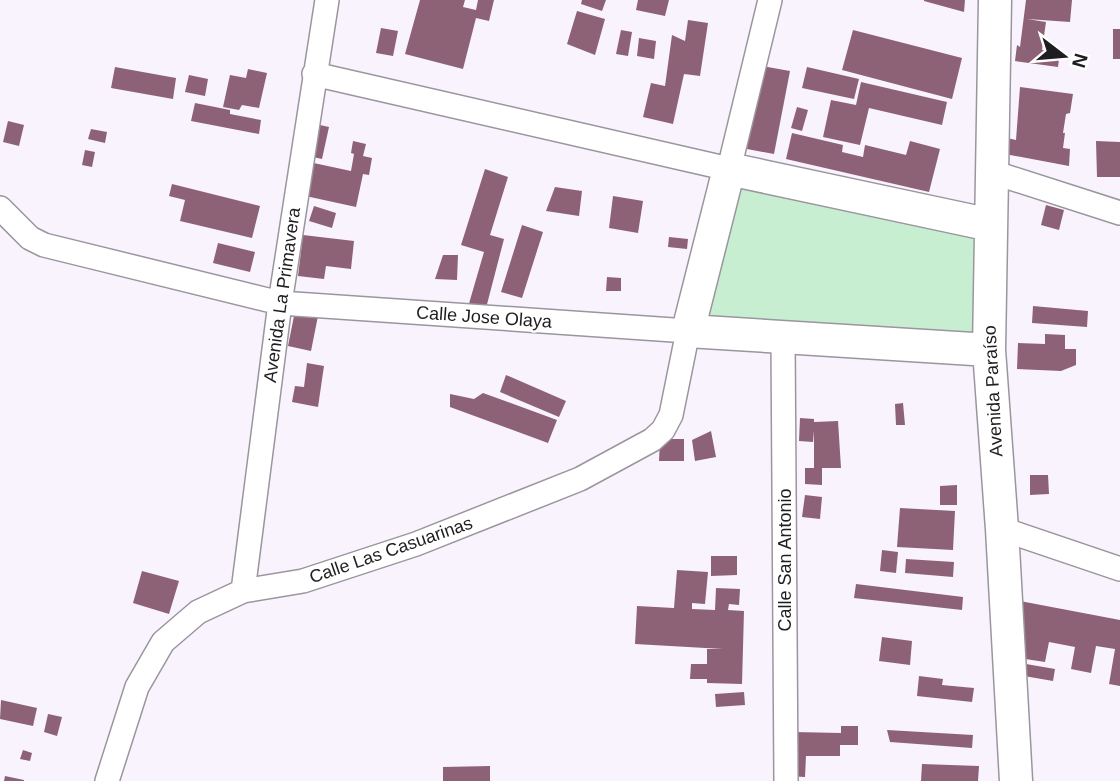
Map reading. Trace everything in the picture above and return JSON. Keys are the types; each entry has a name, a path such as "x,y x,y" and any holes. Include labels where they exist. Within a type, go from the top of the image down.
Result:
{"main road":[{"name":"Avenida Paraíso","path":"995,0 989,349 1016,781"},
{"path":"688,331 729,169 991,225"},
{"name":"Calle Jose Olaya","path":"688,331 989,349"}],"street":[{"name":"Avenida La Primavera","path":"243,591 280,303 327,0"},
{"path":"314,74 729,169 770,0"},
{"path":"992,172 1120,213"},
{"name":"Calle Jose Olaya","path":"0,208 30,238 44,245 280,303 688,331"},
{"name":"Calle Las Casuarinas","path":"107,781 138,687 163,642 198,612 243,591 303,581 416,544 580,479 652,440 663,430 670,415 688,331"},
{"name":"Calle San Antonio","path":"783,338 786,781"},
{"path":"1002,529 1120,569"}],"green space":[{"path":"736,178 975,231 974,335 700,323"}],"building":[{"path":"420,0 465,0 463,7 476,10 478,0 494,0 489,21 476,18 463,69 405,54"},
{"path":"582,0 606,0 602,11 581,4"},
{"path":"638,0 669,0 665,16 636,10"},
{"path":"965,0 964,12 924,1"},
{"path":"1026,0 1072,0 1070,22 1027,19 1046,22 1042,50 1060,51 1058,67 1015,61 1017,45 1020,47"},
{"path":"577,11 605,19 595,55 567,44"},
{"path":"688,20 708,23 700,76 684,74 673,124 643,117 651,83 665,86 672,35 685,41"},
{"path":"381,28 398,31 393,56 376,53"},
{"path":"1113,29 1120,29 1120,59 1113,59"},
{"path":"621,30 632,32 628,56 616,54"},
{"path":"853,30 962,58 952,99 842,70"},
{"path":"639,38 656,41 654,59 637,56"},
{"path":"762,66 790,71 774,154 747,149"},
{"path":"115,67 176,78 173,99 111,88"},
{"path":"807,67 859,79 854,99 802,88"},
{"path":"248,69 267,73 259,108 242,105 239,110 223,107 230,75 246,78"},
{"path":"189,75 208,79 205,96 185,92"},
{"path":"861,82 947,102 942,125 869,108 860,145 823,137 831,100 856,105"},
{"path":"1020,87 1073,94 1063,133 1063,148 1070,149 1069,166 1005,154 1007,138 1016,140"},
{"path":"195,103 261,120 259,134 191,121"},
{"path":"797,107 808,110 802,131 791,128"},
{"path":"8,121 24,125 19,146 3,142"},
{"path":"311,123 329,127 322,159 304,155"},
{"path":"91,129 107,132 105,143 88,139"},
{"path":"792,133 843,145 842,152 863,157 865,145 906,155 910,141 940,149 929,192 786,159"},
{"path":"353,141 366,144 363,156 372,158 369,175 363,174 356,207 301,195 309,162 351,171"},
{"path":"1096,141 1120,142 1120,177 1097,177"},
{"path":"85,150 95,152 92,167 82,165"},
{"path":"485,169 508,177 490,235 504,239 485,312 468,307 484,252 461,245"},
{"path":"172,184 260,206 252,238 180,221 185,200 169,196"},
{"path":"555,187 582,191 579,216 546,211"},
{"path":"613,196 643,201 638,233 609,228"},
{"path":"1046,205 1064,210 1059,230 1041,225"},
{"path":"314,206 336,213 332,228 309,221"},
{"path":"522,225 543,232 522,298 501,292"},
{"path":"303,235 354,241 351,269 326,266 324,279 298,276"},
{"path":"669,237 688,239 687,249 668,247"},
{"path":"218,243 255,252 250,272 213,263"},
{"path":"443,255 458,255 457,280 435,279"},
{"path":"607,277 621,278 621,291 606,291"},
{"path":"1033,306 1088,311 1087,327 1032,323"},
{"path":"295,311 318,316 311,351 288,346"},
{"path":"1045,334 1065,335 1065,349 1076,349 1076,365 1061,371 1017,369 1018,343 1045,344"},
{"path":"307,363 324,366 318,407 292,402 295,386 304,387"},
{"path":"506,375 566,401 559,417 500,392"},
{"path":"483,393 557,420 548,443 450,407 450,394 474,399"},
{"path":"903,403 905,425 896,425 895,404"},
{"path":"800,418 814,419 814,422 838,421 841,468 822,468 822,485 805,484 805,468 814,468 814,431 813,442 799,441"},
{"path":"711,431 716,457 695,461 692,440"},
{"path":"660,439 684,439 684,461 659,461"},
{"path":"1030,475 1048,475 1049,494 1030,495"},
{"path":"957,485 957,505 940,505 940,486"},
{"path":"805,495 822,497 820,519 802,517"},
{"path":"900,508 955,511 953,550 897,547"},
{"path":"882,550 898,552 896,573 880,571"},
{"path":"711,556 737,556 737,575 711,576"},
{"path":"906,559 954,562 953,577 905,573"},
{"path":"677,570 708,572 705,604 692,603 692,609 715,610 716,588 740,589 739,605 729,604 728,610 744,611 742,684 707,683 707,679 690,679 691,664 707,664 707,649 723,649 635,644 637,606 674,608"},
{"path":"142,571 179,581 169,614 133,603"},
{"path":"856,584 963,597 962,610 854,598"},
{"path":"1015,600 1120,620 1120,686 1109,684 1115,649 1096,646 1091,673 1071,669 1075,647 1049,642 1045,662 1019,658"},
{"path":"882,637 912,641 910,665 879,661"},
{"path":"1026,664 1055,669 1053,681 1024,676"},
{"path":"919,676 943,679 942,685 974,688 972,702 917,696"},
{"path":"744,692 745,705 716,707 715,694"},
{"path":"1,700 37,708 33,726 0,719"},
{"path":"48,714 62,717 57,736 44,732"},
{"path":"841,726 858,726 858,745 840,745 840,756 806,756 805,777 786,776 794,732 841,733"},
{"path":"887,730 973,735 972,748 890,742"},
{"path":"23,750 32,753 30,761 20,759"},
{"path":"922,764 979,766 978,781 921,781"},
{"path":"490,766 490,781 443,781 443,767"},
{"path":"5,776 24,780 24,781 4,781"}]}
